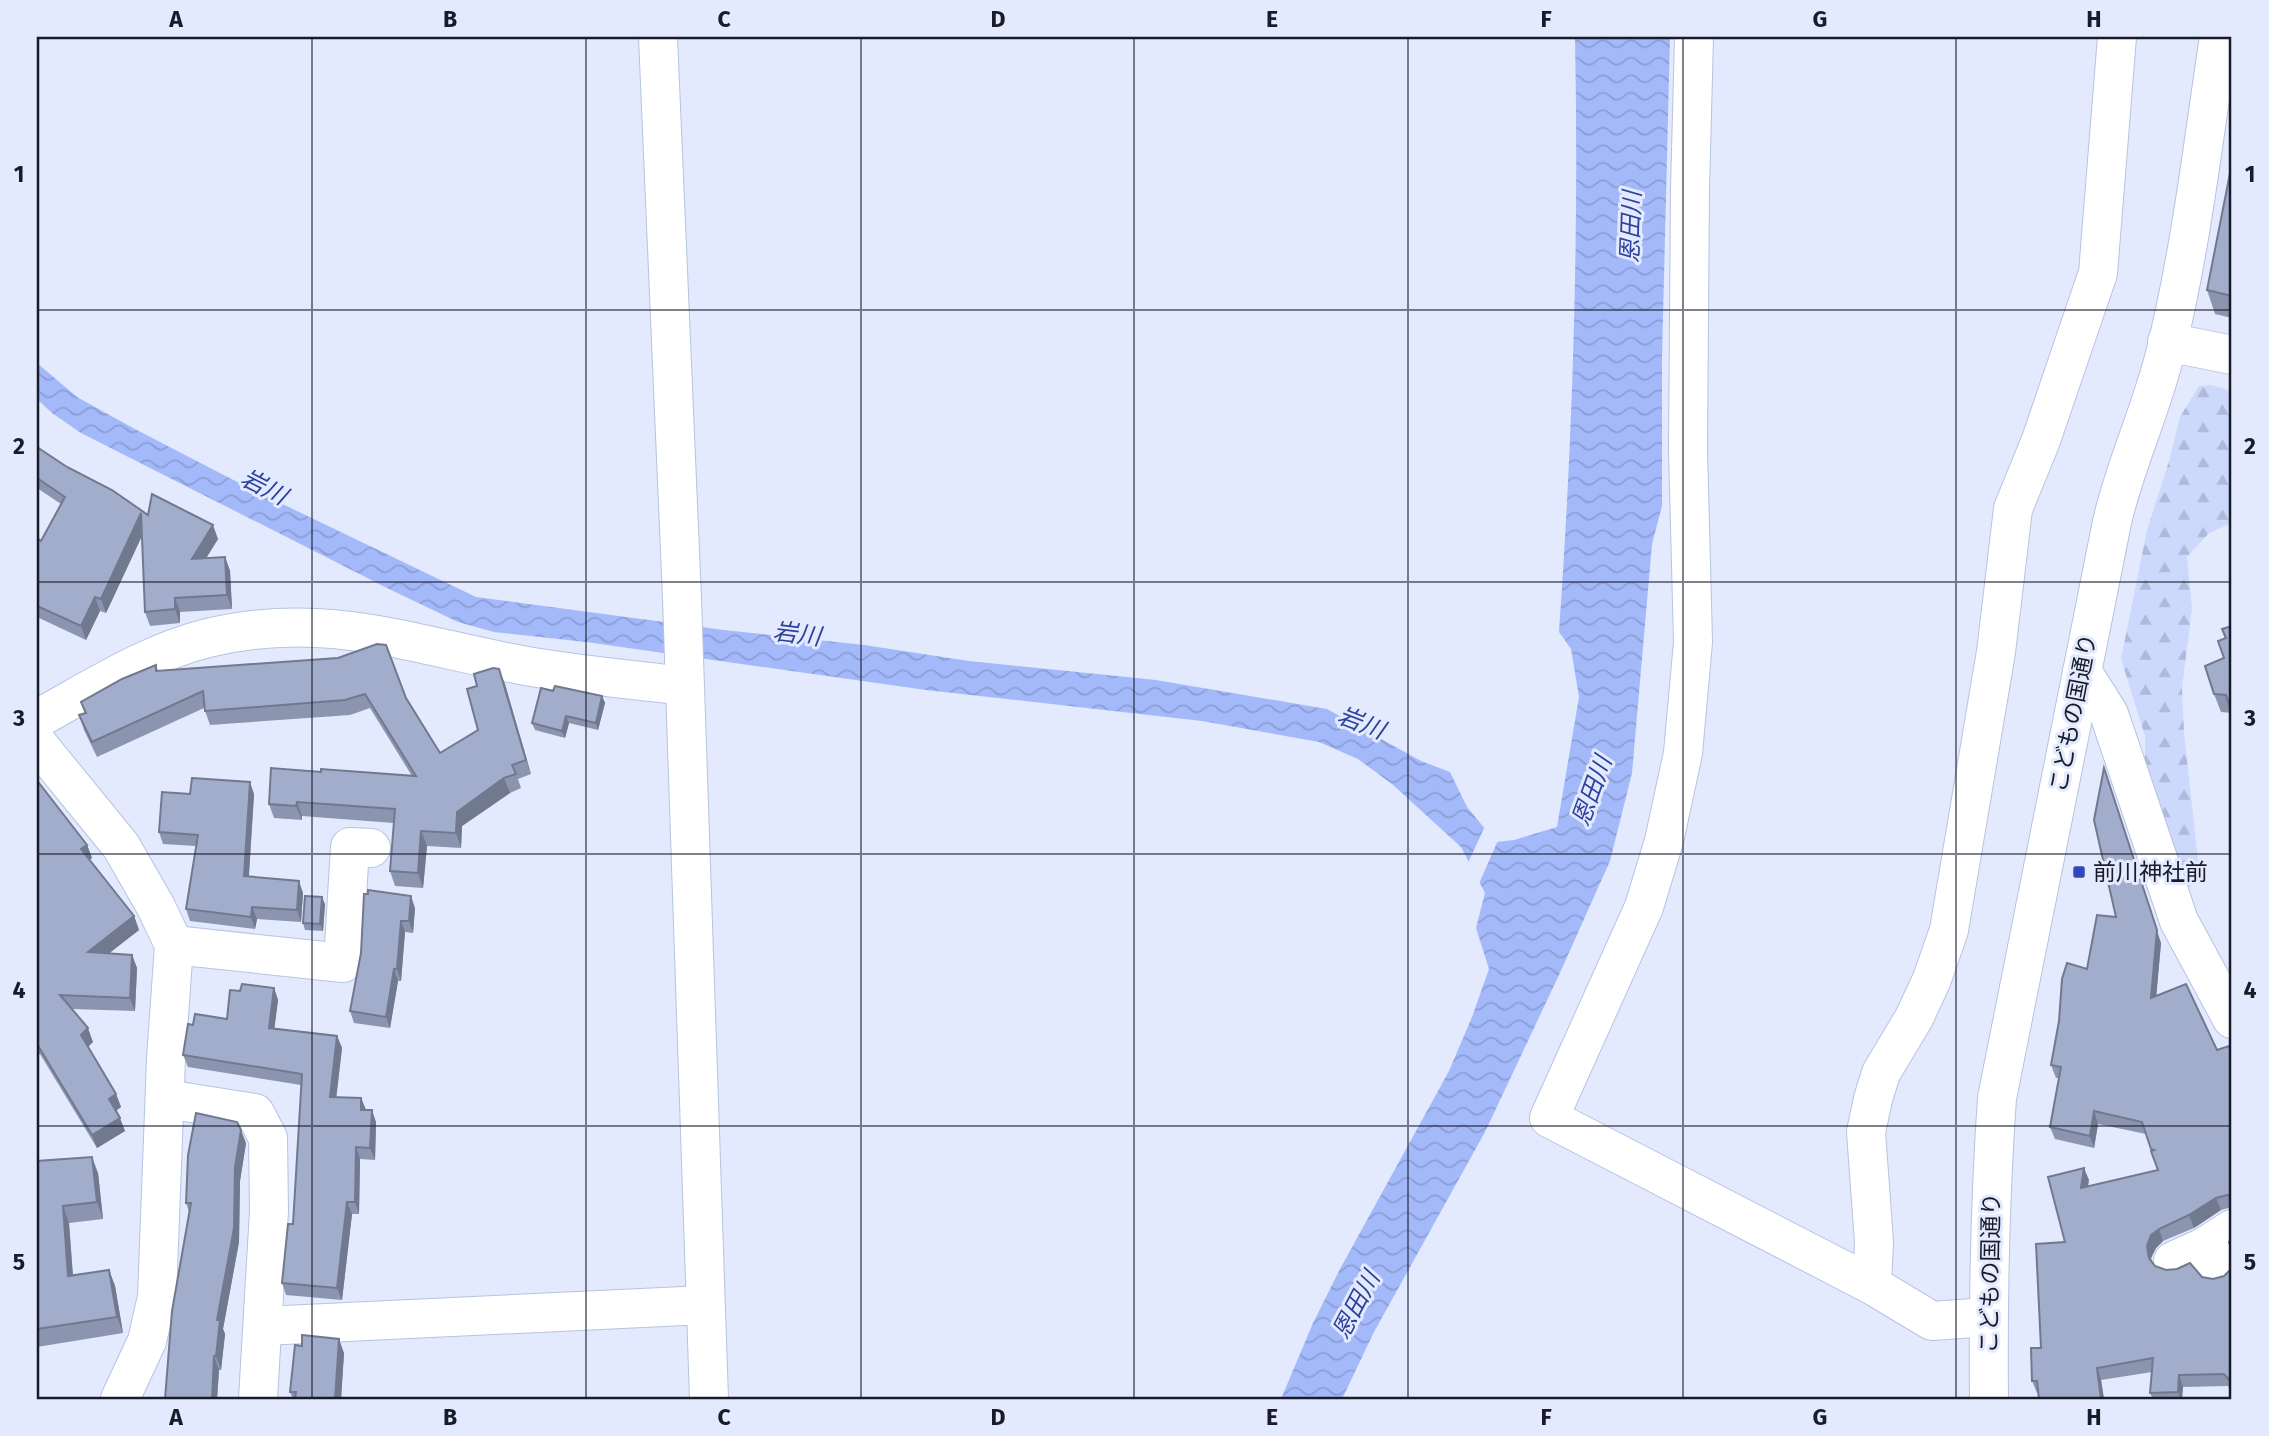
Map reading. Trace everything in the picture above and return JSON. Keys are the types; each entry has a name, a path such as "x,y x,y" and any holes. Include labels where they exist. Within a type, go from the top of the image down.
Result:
{"street":[{"path":"659,37 683,617 709,1399"},
{"path":"1694,37 1688,449 1693,642 1683,753 1664,841 1644,907 1549,1118 1872,1285 1932,1321 1988,1317"},
{"path":"1872,1285 1874,1242 1866,1132 1881,1073 1914,1018 1933,979 1949,930 1996,652 2013,509 2042,440 2098,273 2118,37"},
{"name":"こどもの国通り","path":"1989,1399 1991,1188 1997,1098 2119,491 2165,354 2180,287 2220,37"},
{"path":"2167,342 2232,355"},
{"path":"37,719 171,649 235,633 285,626 357,630 523,665 684,677"},
{"path":"2082,671 2109,714 2179,921 2232,1019"},
{"path":"37,743 121,846 156,906 174,945 157,1297 147,1342 120,1399"},
{"path":"174,945 342,963 350,846"},
{"path":"166,1099 255,1113 268,1138 269,1211 258,1399"},
{"path":"264,1326 705,1305"}],"green space":[{"path":"2211,385 2232,391 2232,477 2229,495 2232,502 2232,523 2209,533 2187,557 2192,609 2182,688 2184,733 2200,879 2187,889 2145,777 2145,736 2121,659 2147,530 2180,417 2199,386"}],"water":[{"name":"恩田川","path":"1575,37 1670,37 1662,357 1662,506 1652,544 1632,773 1610,861 1559,975 1485,1132 1374,1332 1342,1399 1281,1399 1313,1323 1340,1269 1449,1071 1489,969 1476,928 1485,893 1461,847 1392,784 1358,759 1319,742 1202,721 926,690 586,642 494,632 458,622 81,433 37,399 37,363 77,397 133,428 243,485 476,597 724,630 864,645 969,661 1156,680 1327,709 1421,761 1450,772 1467,807 1496,842 1514,840 1557,827 1579,697 1571,649 1559,632 1574,334"}],"pier":[{"path":"1486,824 1499,838 1478,886 1467,865"}],"building":[{"path":"2232,163 2232,296 2207,290"},
{"path":"37,447 67,467 112,490 148,515 152,494 213,525 192,559 225,557 227,595 175,598 175,609 145,612 141,513 101,599 95,597 81,626 37,606 37,538 41,541 65,497 37,478"},
{"path":"2232,626 2232,713 2226,695 2214,694 2205,666 2224,658 2218,641 2226,638 2222,629"},
{"path":"377,644 386,645 406,698 440,753 478,730 467,689 477,686 474,674 493,668 499,669 526,760 512,765 516,774 504,778 457,812 456,833 421,831 418,873 390,871 395,809 297,802 296,806 269,804 271,768 416,776 365,694 345,700 205,711 203,691 92,742 79,715 86,713 81,702 122,679 156,665 156,671 338,658"},
{"path":"555,686 602,696 596,723 566,716 562,731 532,723 541,688 553,691"},
{"path":"2104,768 2157,930 2151,998 2186,984 2217,1050 2229,1046 2232,1057 2232,1196 2216,1198 2159,1229 2151,1235 2147,1246 2149,1258 2155,1266 2166,1270 2177,1269 2190,1263 2202,1277 2213,1279 2224,1276 2232,1268 2232,1383 2224,1374 2179,1375 2178,1392 2150,1393 2153,1358 2097,1368 2101,1399 2039,1399 2037,1381 2032,1381 2031,1348 2041,1348 2036,1244 2065,1242 2048,1177 2084,1168 2081,1188 2158,1170 2151,1151 2154,1150 2151,1149 2142,1122 2094,1111 2090,1136 2050,1127 2061,1067 2051,1065 2059,1021 2062,979 2067,963 2087,969 2097,915 2116,917 2094,820"},
{"path":"192,778 250,782 244,876 299,881 297,910 252,907 251,917 186,909 198,835 159,832 162,792 190,794"},
{"path":"39,783 87,845 81,849 134,916 88,952 132,955 130,998 60,995 88,1028 81,1035 116,1094 109,1099 120,1118 92,1135 37,1044"},
{"path":"368,890 411,896 409,921 401,921 397,969 394,969 386,1017 350,1011 361,953 364,894 368,894"},
{"path":"305,896 322,897 320,924 303,923"},
{"path":"242,984 274,988 269,1028 337,1036 330,1097 361,1098 361,1110 372,1110 370,1148 356,1147 355,1202 347,1202 337,1288 282,1283 288,1224 293,1224 302,1074 183,1055 188,1024 193,1025 195,1014 227,1019 230,990 240,991"},
{"path":"196,1113 237,1122 241,1130 235,1167 234,1228 217,1320 220,1320 214,1356 212,1399 165,1399 172,1311 191,1203 186,1203 188,1155"},
{"path":"92,1157 97,1202 63,1206 68,1276 109,1270 117,1317 37,1329 37,1161"},
{"path":"302,1335 339,1339 335,1399 295,1399 296,1392 290,1392 295,1345 302,1346"}],"place":[{"name":"前川神社前","path":"2079,872"}],"water label":[{"name":"岩川","path":"264,487"},
{"name":"岩川","path":"797,634"},
{"name":"岩川","path":"1361,723"}]}
